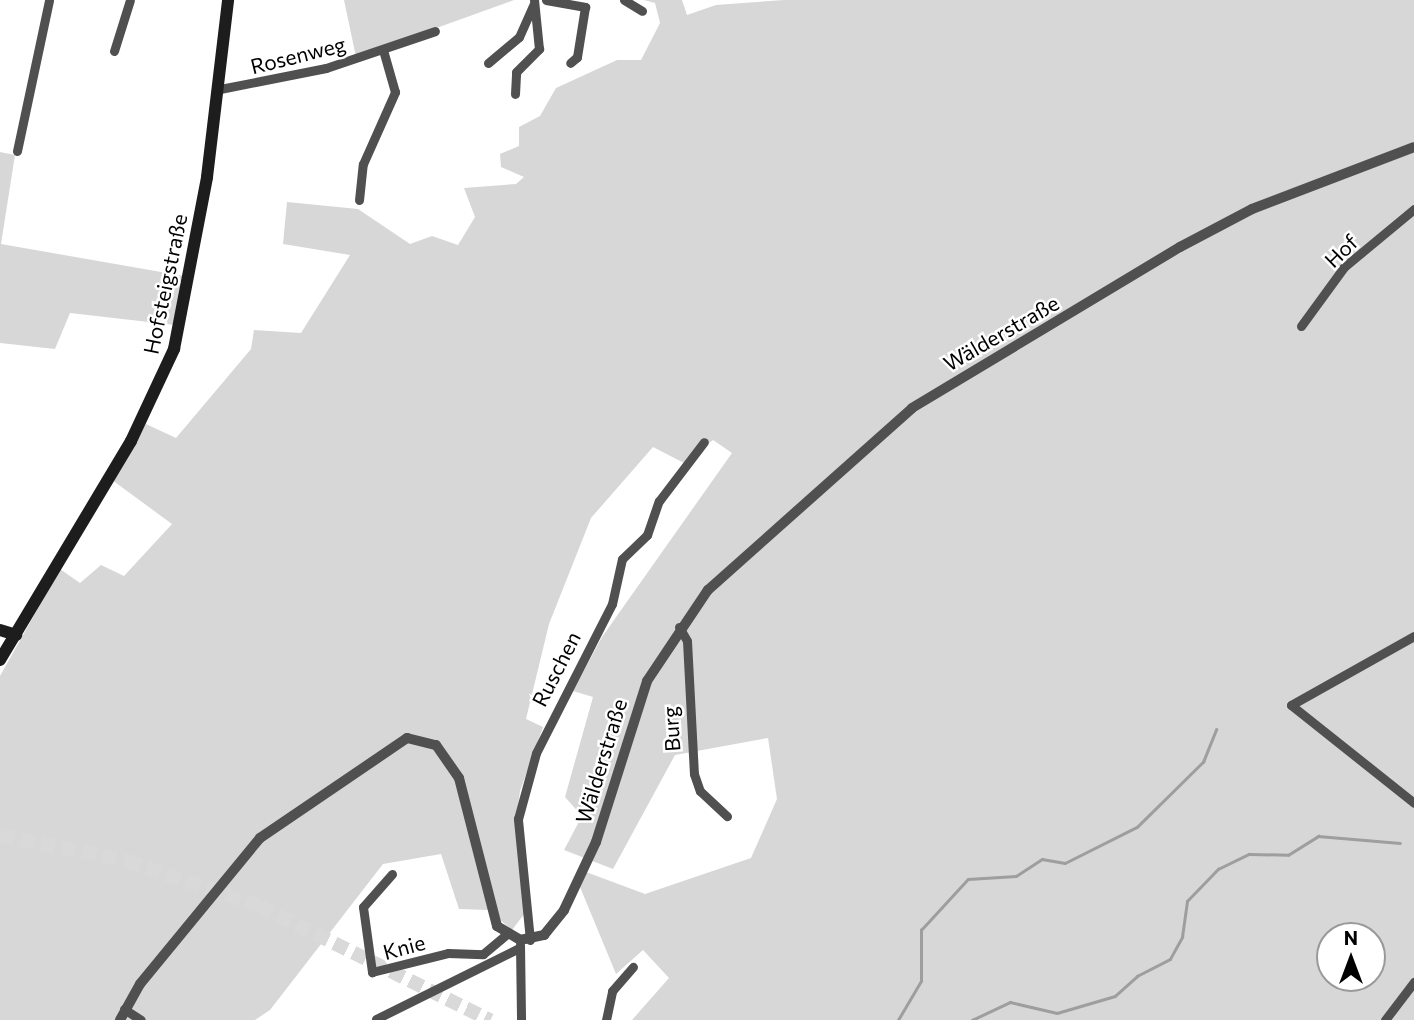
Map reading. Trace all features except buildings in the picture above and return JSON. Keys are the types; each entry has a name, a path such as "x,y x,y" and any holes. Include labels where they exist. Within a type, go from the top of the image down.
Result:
{"main road":[{"name":"Hofsteigstraße","path":"2,651 16,635 168,367 186,301 220,89 228,0"},
{"path":"0,630 16,635"}],"street":[{"path":"17,151 50,0"},
{"path":"114,51 130,0"},
{"path":"546,0 585,7 577,57 570,64"},
{"path":"624,0 642,11"},
{"path":"488,63 519,37 533,2"},
{"path":"515,94 516,72 539,49 533,2"},
{"name":"Rosenweg","path":"220,89 383,50 435,31"},
{"path":"359,200 363,164 396,92 383,50"},
{"name":"Wälderstraße","path":"523,943 550,930 573,893 596,842 635,708 680,627 708,590 912,408 1216,228 1414,147"},
{"name":"Hof","path":"1301,326 1344,267 1414,209"},
{"name":"Ruschen","path":"523,943 518,819 536,753 612,604 622,559 647,535 660,500 704,442"},
{"name":"Burg","path":"680,627 687,641 694,774 700,791 727,816"},
{"path":"1414,636 1291,705 1414,803"},
{"path":"141,1020 122,1015 260,838 407,738 436,745 459,778 489,904 506,935 523,943"},
{"name":"Knie","path":"392,874 363,907 372,972 448,953 483,954 506,935"},
{"path":"376,1019 523,943"},
{"path":"521,1020 523,943"},
{"path":"607,1020 611,991 634,967"},
{"path":"1385,1020 1414,982"}],"shaded area":[{"path":"344,0 514,0 356,57"},
{"path":"644,0 682,0 687,15 716,5 784,0 1414,0 1414,1020 632,1020 669,978 643,950 616,974 580,887 586,872 645,894 751,858 777,799 768,738 675,755 613,869 564,850 582,816 565,797 593,697 573,691 602,637 732,453 713,440 684,463 653,447 591,518 549,624 526,719 543,727 520,791 516,821 525,913 512,930 488,910 459,909 441,854 383,864 270,1010 255,1020 0,1020 0,676 60,569 80,583 101,565 124,576 172,524 112,480 146,424 176,438 251,349 254,330 301,333 350,255 283,244 287,202 358,209 410,244 432,236 458,245 475,217 464,188 516,184 524,177 501,167 500,154 519,146 519,127 540,116 556,88 617,60 641,60 660,23 655,3"},
{"path":"0,152 15,155 1,244 184,276 175,325 70,313 55,349 0,343"}],"waterway":[{"path":"898,1020 921,981 921,930 968,879 1016,876 1042,859 1065,863 1137,827 1203,762 1216,729"},
{"path":"972,1020 1010,1002 1057,1013 1115,996 1137,976 1170,959 1182,937 1187,901 1218,869 1249,854 1288,855 1318,836 1400,843"}],"tunnel":[{"path":"0,835 127,861 259,906 490,1020"}]}
